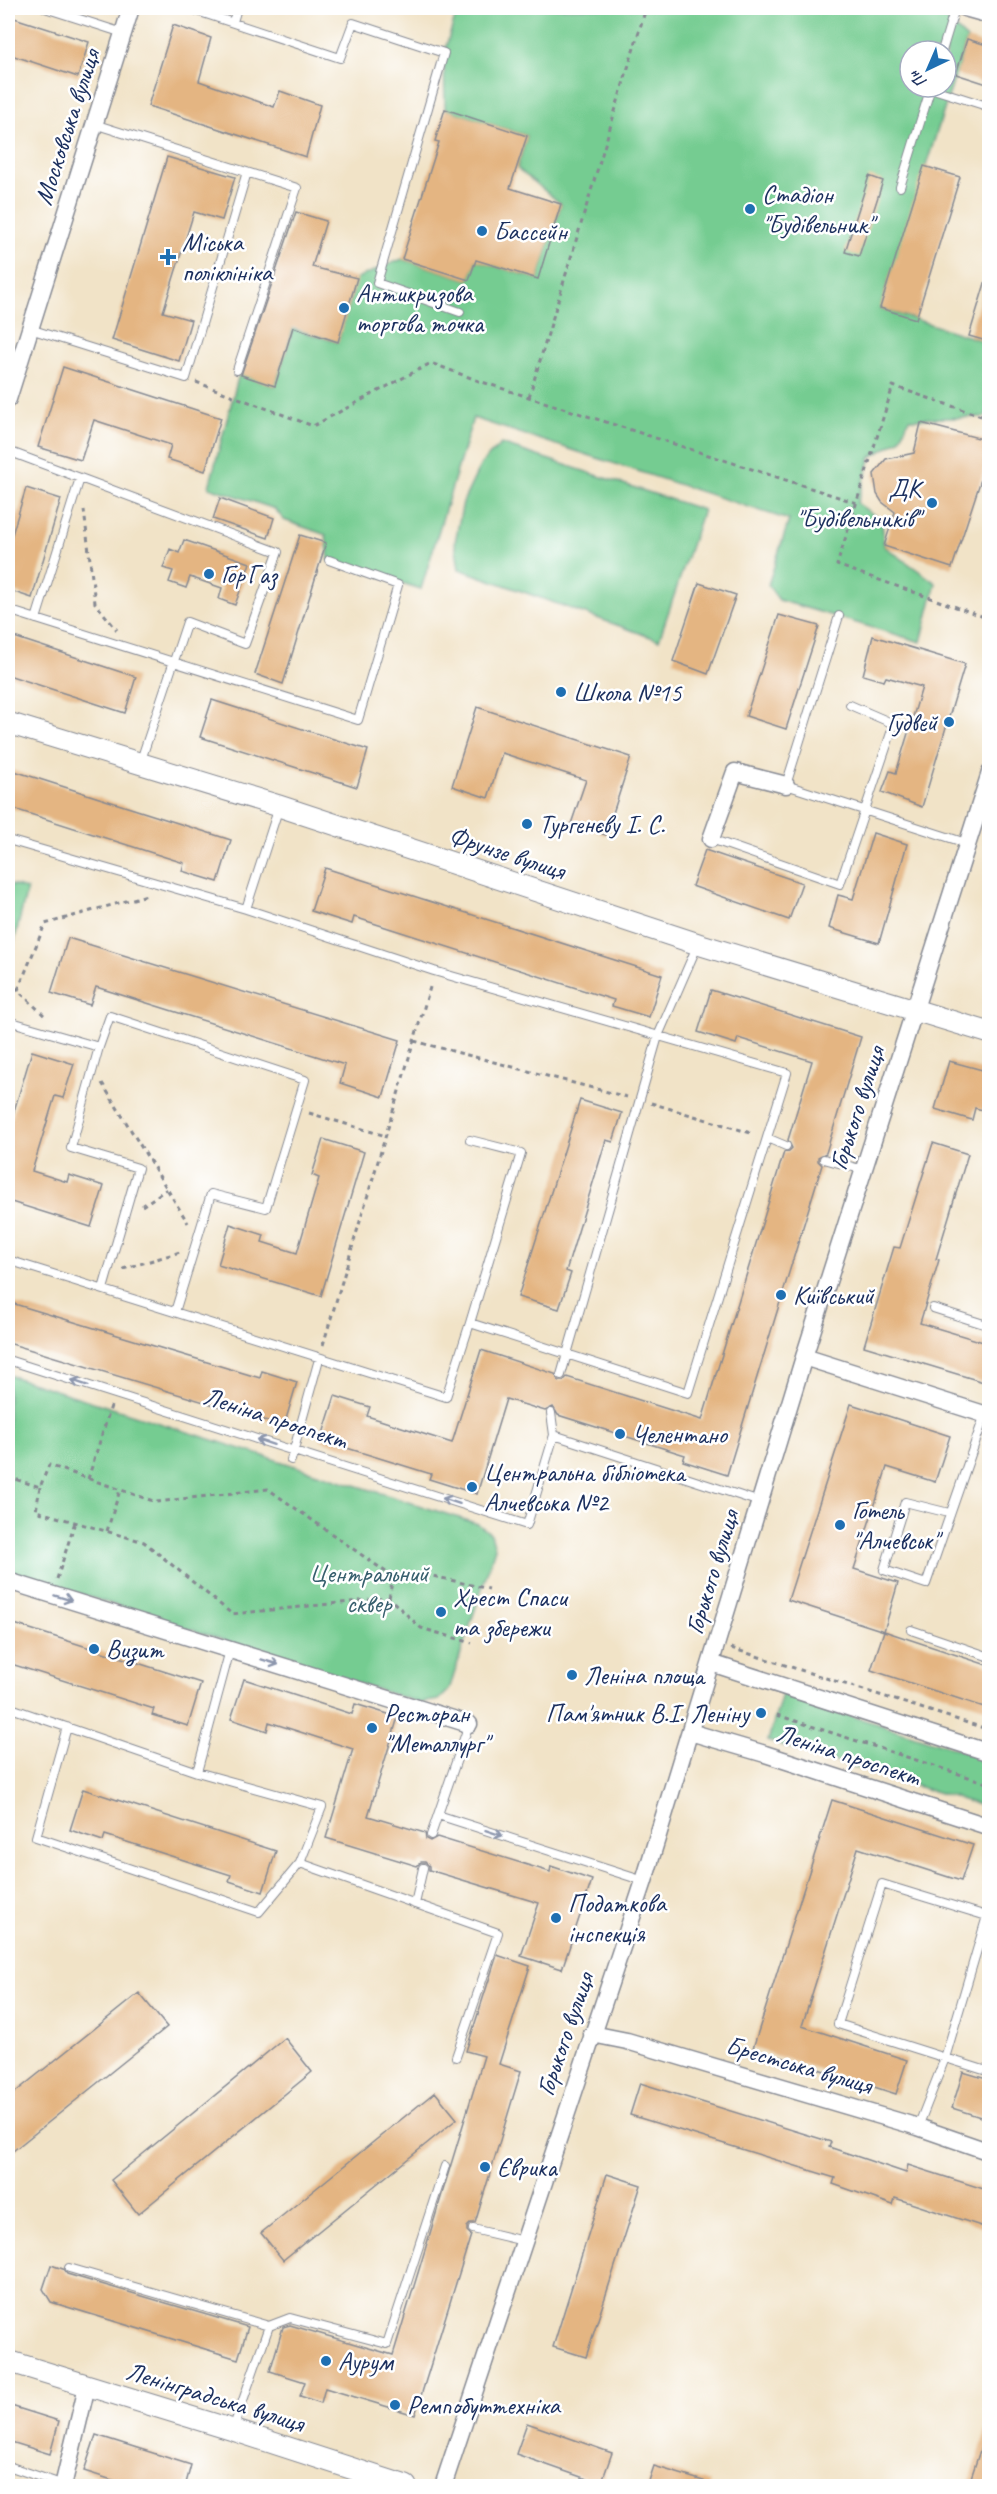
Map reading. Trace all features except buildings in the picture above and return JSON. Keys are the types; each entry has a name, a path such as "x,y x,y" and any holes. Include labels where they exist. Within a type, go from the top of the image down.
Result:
{"street":[{"name":"Московська вулиця","path":"8,399 131,8"},
{"path":"965,8 990,15"},
{"name":"Фрунзе вулиця","path":"8,723 279,806 698,944 990,1033"},
{"path":"711,840 735,772 786,785"},
{"name":"Горького вулиця","path":"443,2487 644,1881 804,1357 990,773"},
{"path":"804,1357 987,1415"},
{"path":"8,1581 469,1724"},
{"name":"Леніна проспект","path":"711,1663 990,1752"},
{"name":"Леніна проспект","path":"690,1732 990,1827"},
{"name":"Брестська вулиця","path":"592,2034 627,2041 918,2127 990,2152"},
{"name":"Ленінградська вулиця","path":"8,2361 233,2430 406,2487"},
{"path":"66,2486 87,2386"}],"lane":[{"path":"45,8 123,33"},
{"path":"188,8 340,58 353,23 444,53 377,283 460,312"},
{"path":"233,22 237,8"},
{"path":"946,39 955,8"},
{"path":"958,97 990,107"},
{"path":"900,186 927,99"},
{"path":"94,124 297,188 237,370"},
{"path":"30,329 186,378 247,172"},
{"path":"8,451 278,552 245,644 187,622 140,764"},
{"path":"36,620 80,478"},
{"path":"8,610 358,720 398,585 329,560"},
{"path":"839,616 786,785 966,843"},
{"path":"711,840 840,884 894,724 850,705"},
{"path":"246,909 279,806"},
{"path":"8,840 246,909 435,971 787,1073 687,1393 470,1323"},
{"path":"561,1376 658,1036 698,944"},
{"path":"103,1289 138,1168 71,1148 110,1016 305,1080 266,1208 211,1194 175,1312"},
{"path":"8,1021 99,1047"},
{"path":"767,1138 786,1146"},
{"path":"8,1260 446,1397 521,1154 470,1140"},
{"path":"824,1159 864,1170"},
{"path":"933,1308 990,1326"},
{"path":"292,1455 319,1359"},
{"name":"Леніна проспект","path":"8,1360 292,1455 527,1525 554,1434"},
{"path":"551,1413 554,1434 760,1502"},
{"path":"949,1513 905,1502 884,1570 926,1584 949,1513 987,1415"},
{"path":"911,1630 990,1657"},
{"path":"197,1772 230,1650"},
{"path":"8,1707 68,1727 197,1772 322,1807 300,1863 259,1911 36,1837 68,1727"},
{"path":"432,1835 469,1724"},
{"path":"438,1815 644,1881"},
{"path":"300,1863 498,1933 456,2057"},
{"path":"415,1904 423,1868"},
{"path":"989,1917 882,1884 838,2024 990,2072"},
{"path":"918,2127 945,2058 989,1917 990,1906"},
{"path":"69,2268 269,2326 290,2318 387,2344 432,2220 445,2166"},
{"path":"473,2229 524,2241"},
{"path":"233,2430 269,2326"},
{"path":"8,2466 66,2486"}],"path":[{"path":"529,397 646,8"},
{"path":"186,378 313,426 431,363 857,503"},
{"path":"990,419 893,386 837,565 990,619"},
{"path":"80,478 95,603 133,651"},
{"path":"18,990 45,924 172,888"},
{"path":"319,1359 435,971"},
{"path":"8,981 69,1039"},
{"path":"414,1041 640,1100 767,1138"},
{"path":"93,1069 197,1238"},
{"path":"296,1109 386,1136"},
{"path":"123,1219 167,1189"},
{"path":"108,1273 180,1252 183,1243"},
{"path":"88,1479 115,1394"},
{"path":"472,1642 421,1628 389,1598 232,1614 144,1542 36,1511 40,1487 49,1465 156,1502 268,1489 393,1577 428,1575 489,1589"},
{"path":"8,1477 40,1487"},
{"path":"107,1531 120,1490"},
{"path":"51,1595 75,1522"},
{"path":"389,1598 393,1577"},
{"path":"717,1643 990,1730"},
{"path":"777,1715 990,1784"}],"green space":[{"path":"458,8 918,8 941,15 967,39 958,67 958,39 898,39 898,99 948,99 880,308 989,343 989,408 985,417 909,419 900,440 871,457 857,503 882,521 884,546 936,583 921,642 779,600 768,585 789,520 473,418 421,589 329,560 326,535 284,520 275,509 209,487 239,374 275,386 293,329 338,342 357,278 402,259 469,280 476,260 538,279 561,204 517,168 527,136 445,109 444,53"},
{"path":"501,444 703,510 659,640 459,569 455,542 463,502 481,464"},
{"path":"8,884 27,889 10,959 8,958"},
{"name":"Центральний сквер","path":"8,1375 478,1524 491,1534 495,1548 449,1690 439,1700 420,1703 8,1571"},
{"path":"782,1694 989,1759 989,1808 768,1741"}],"place":[{"name":"Стадіон \"Будівельник\"","path":"750,209"},
{"name":"Бассейн","path":"482,231"},
{"name":"Міська поліклініка","path":"168,257"},
{"name":"Антикризова торгова точка","path":"344,308"},
{"name":"ДК \"Будівельників\"","path":"932,503"},
{"name":"ГорГаз","path":"209,574"},
{"name":"Школа №15","path":"561,692"},
{"name":"Гудвей","path":"949,722"},
{"name":"Тургенєву І. С.","path":"527,824"},
{"name":"Київський","path":"781,1295"},
{"name":"Челентано","path":"620,1434"},
{"name":"Центральна бібліотека Алчевська №2","path":"472,1487"},
{"name":"Готель \"Алчевськ\"","path":"840,1525"},
{"name":"Хрест Спаси та збережи","path":"441,1612"},
{"name":"Визит","path":"94,1649"},
{"name":"Леніна площа","path":"572,1675"},
{"name":"Пам'ятник В.I. Ленiну","path":"761,1713"},
{"name":"Ресторан \"Металлург\"","path":"372,1728"},
{"name":"Податкова інспекція","path":"556,1918"},
{"name":"Єврика","path":"485,2167"},
{"name":"Аурум","path":"326,2361"},
{"name":"Ремпобуттехніка","path":"395,2405"}]}
